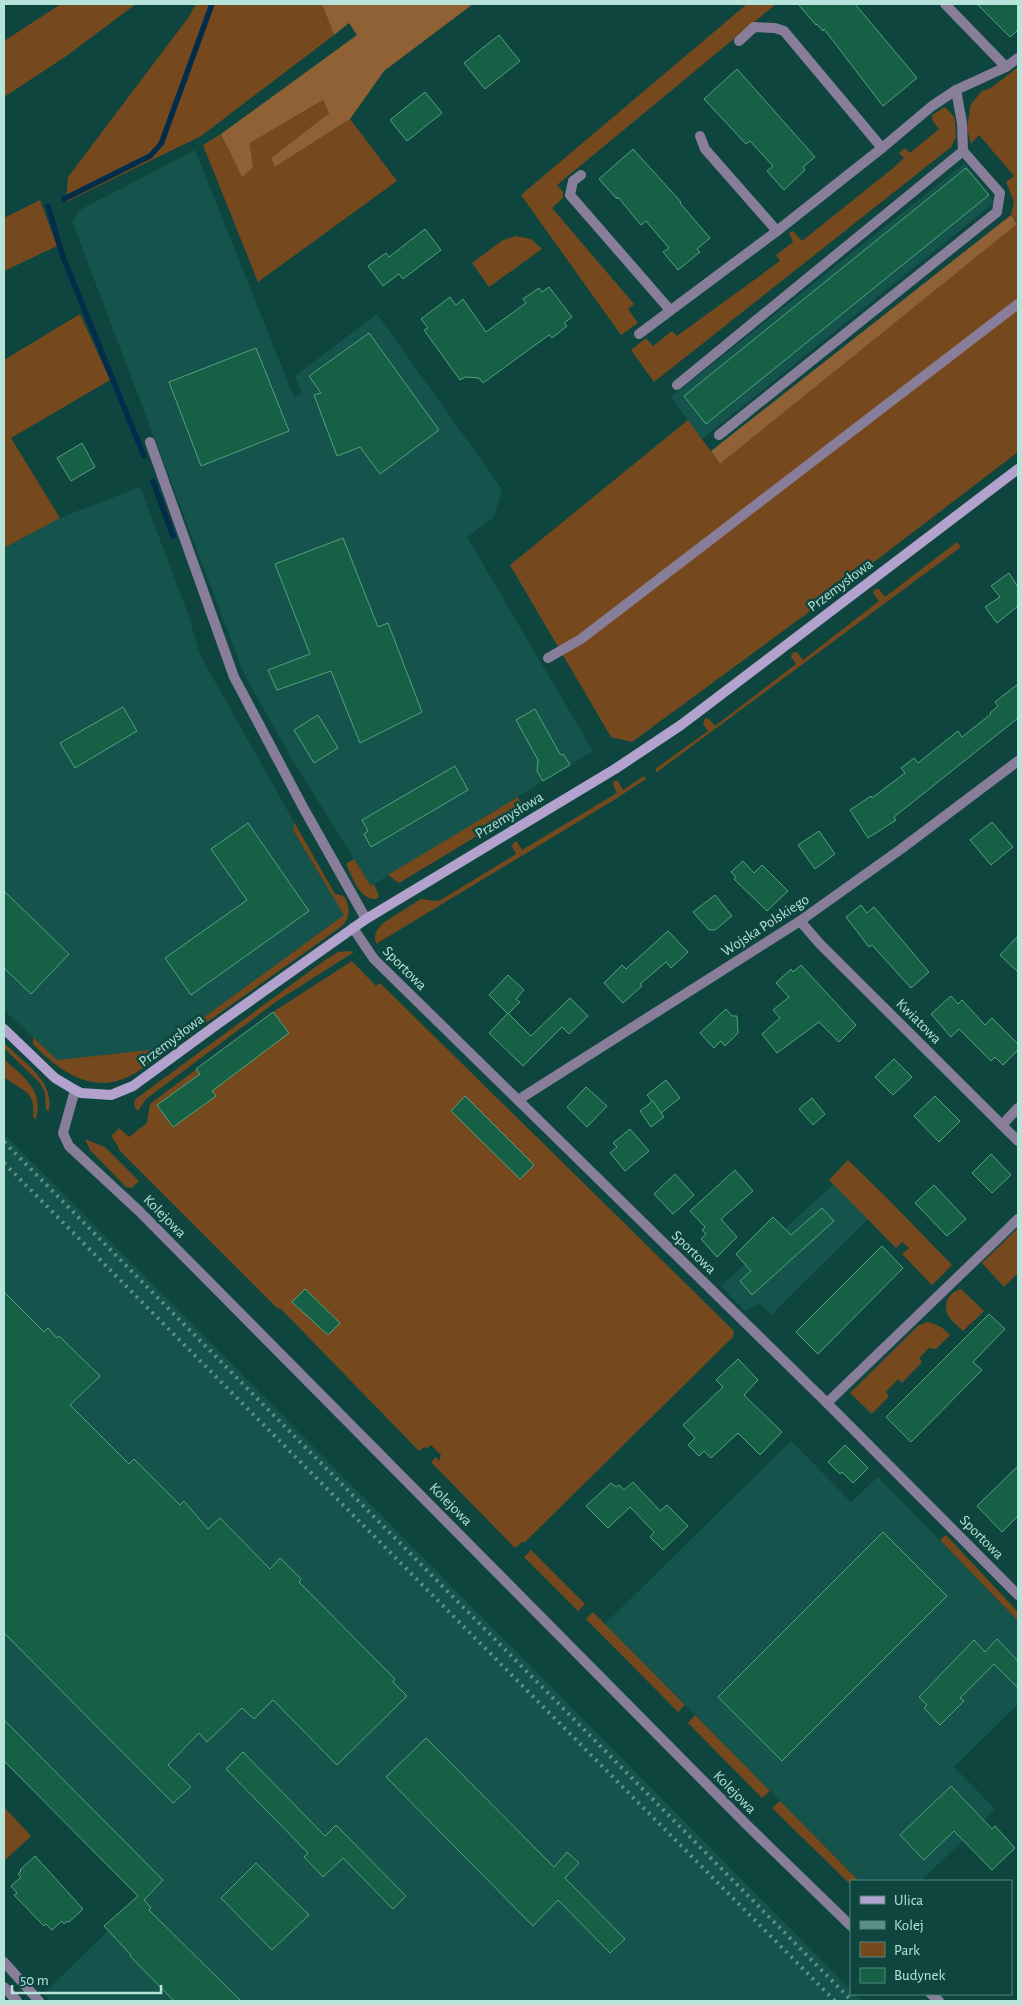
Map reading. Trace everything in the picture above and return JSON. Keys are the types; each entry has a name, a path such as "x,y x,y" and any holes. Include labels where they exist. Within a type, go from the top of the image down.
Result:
{"street":[{"path":"945,4 1006,67"},
{"path":"739,41 754,28 775,28 784,31 882,148"},
{"path":"639,334 777,231 932,106 956,90 1006,67 1018,58"},
{"path":"719,435 997,212 1000,193 963,151 962,123 956,90"},
{"path":"700,136 705,148 777,231"},
{"path":"677,385 963,151"},
{"path":"581,175 573,181 570,195 670,310"},
{"path":"548,658 581,639 1018,304"},
{"path":"150,442 234,677 304,810 366,919"},
{"name":"Przemysłowa","path":"4,1029 55,1078 74,1090 81,1093 111,1095 133,1086 352,928 615,769 674,730 1018,469"},
{"name":"Wojska Polskiego","path":"518,1100 800,921 901,849 1018,760"},
{"name":"Kwiatowa","path":"800,921 820,944 1018,1141"},
{"name":"Sportowa","path":"352,928 374,959 827,1403 1018,1595"},
{"name":"Kolejowa","path":"74,1090 63,1133 69,1146 139,1211 740,1818 850,1925"},
{"path":"1002,1125 1018,1108"},
{"path":"827,1403 1018,1219"},
{"path":"4,1962 39,2001"},
{"path":"17,2001 6,1990 21,1981"}],"shaded area":[{"path":"322,4 473,4 384,71 350,119 275,167 271,158 329,113 323,100 250,143 253,168 242,177 221,134 357,35 349,23 334,35"},
{"path":"195,150 294,397 302,394 295,376 377,314 502,489 494,517 467,537 593,751 371,886 292,759 244,674 72,221 80,210"},
{"path":"965,163 995,202 702,439 671,397"},
{"path":"1011,215 1017,224 720,464 711,451"},
{"path":"140,487 188,614 200,655 294,822 293,830 344,915 152,1055 149,1050 57,1060 4,1010 4,548 60,518"},
{"path":"4,1134 850,1989 850,1995 856,1995 862,2001 50,2001 43,1994 108,1931 104,1926 138,1896 4,1761"},
{"path":"834,1184 869,1218 771,1315 760,1303 745,1311 721,1286"},
{"path":"791,1441 851,1502 878,1477 1018,1621 1018,1704 954,1767 995,1809 922,1880 858,1880 605,1624"}],"green space":[{"path":"61,4 136,4 65,57 4,97 4,41"},
{"path":"196,4 322,4 334,35 201,136 66,202 68,177 188,18"},
{"path":"747,4 776,4 557,185 563,192 563,198 552,208 634,304 628,309 638,323 621,335 521,195"},
{"path":"1018,67 1018,452 802,617 632,742 611,737 510,565 688,420 720,464 1017,223 1011,215 1014,202 1006,182 1014,176 979,135 971,144 967,129 971,104 982,91 991,88"},
{"path":"323,100 329,113 271,158 275,167 350,119 397,181 258,282 203,145 221,134 242,176 253,168 250,143"},
{"path":"945,107 955,118 956,137 951,147 654,382 631,350 646,338 653,346 672,331 677,336 780,261 776,255 793,242 789,233 793,231 802,241 892,169 904,158 899,153 905,148 910,153 939,129 932,120 932,115"},
{"path":"40,200 57,246 4,271 4,218"},
{"path":"516,236 531,239 542,249 489,287 472,263 503,240"},
{"path":"80,314 110,380 11,438 60,518 4,548 4,360"},
{"path":"957,542 961,547 657,772 655,769 708,731 703,724 705,718 709,719 715,726 796,664 791,657 792,653 797,652 803,660 879,601 873,593 875,589 879,589 885,597"},
{"path":"644,776 646,779 614,800 376,944 375,936 377,930 383,923 421,899 439,901 516,854 512,846 514,842 517,842 522,850 617,793 613,785 614,781 618,781 623,790"},
{"path":"518,797 522,805 520,810 399,883 388,875"},
{"path":"294,822 335,894 344,896 346,900 348,915 342,926 140,1070 125,1078 96,1083 83,1080 57,1066 33,1044 33,1037 57,1060 149,1050 152,1055 344,915 293,830"},
{"path":"354,859 371,886 374,884 379,896 376,899 370,899 365,896 354,881 346,864"},
{"path":"338,952 354,952 277,1001 146,1099 138,1111 135,1108 134,1101 137,1098 325,960"},
{"path":"352,961 376,986 380,983 734,1331 733,1337 524,1543 522,1542 515,1548 431,1462 436,1457 439,1461 441,1455 431,1445 419,1451 280,1308 278,1309 119,1150 112,1137 119,1128 129,1137 147,1123 150,1104 273,1012"},
{"path":"4,1043 36,1072 42,1081 50,1100 49,1111 46,1110 45,1093 40,1083 4,1048"},
{"path":"4,1059 30,1084 37,1100 36,1119 33,1117 32,1101 27,1092 4,1077"},
{"path":"85,1139 105,1147 139,1181 132,1188 126,1187 90,1150"},
{"path":"848,1160 952,1265 932,1285 902,1254 909,1248 902,1242 896,1248 829,1180"},
{"path":"1018,1228 1018,1273 1004,1287 982,1263"},
{"path":"961,1289 984,1311 963,1331 949,1317 946,1308 950,1296"},
{"path":"927,1322 940,1326 950,1335 936,1349 929,1348 919,1358 922,1362 902,1383 898,1379 886,1392 889,1396 872,1414 850,1393 919,1325"},
{"path":"946,1535 1018,1612 1018,1621 940,1540"},
{"path":"531,1550 585,1604 578,1611 524,1557"},
{"path":"593,1612 685,1705 678,1712 586,1619"},
{"path":"695,1715 770,1791 762,1798 688,1723"},
{"path":"780,1801 858,1880 850,1880 850,1884 772,1808"},
{"path":"4,1807 31,1836 4,1861"}],"building":[{"path":"798,4 855,4 917,78 883,106 824,29 823,31 816,25"},
{"path":"977,4 1018,4 1018,30 1010,37"},
{"path":"499,35 520,61 485,89 464,63"},
{"path":"737,69 815,157 803,167 805,170 784,190 767,171 773,166 750,141 746,144 704,99"},
{"path":"425,92 442,113 407,141 390,120"},
{"path":"633,149 681,202 710,238 697,249 700,252 678,270 663,252 669,248 646,221 641,225 618,197 617,199 599,179"},
{"path":"966,168 989,195 706,424 684,396"},
{"path":"425,229 441,250 403,279 399,274 383,286 368,266 386,253 389,257"},
{"path":"549,287 572,317 564,323 567,326 552,338 549,335 483,383 479,378 465,377 460,380 424,330 428,328 421,319 450,297 456,305 463,299 486,332 526,303 523,299 539,288 542,292"},
{"path":"369,333 439,430 380,474 360,447 337,456 314,395 321,393 309,376"},
{"path":"256,348 289,431 201,466 169,382"},
{"path":"82,443 95,467 71,481 57,458"},
{"path":"343,538 378,627 388,623 422,712 360,743 331,671 277,690 268,670 310,654 275,564"},
{"path":"1009,573 1018,587 1018,606 997,623 985,607 1000,597 991,586"},
{"path":"1018,684 1018,718 894,817 896,820 868,838 850,810 871,796 872,798 905,773 901,768 914,758 918,763 958,731 962,737 991,714 998,706 995,702"},
{"path":"123,707 137,731 75,768 60,743"},
{"path":"535,709 560,754 564,755 570,765 543,781 537,771 538,760 516,720"},
{"path":"318,715 338,748 314,763 294,730"},
{"path":"455,766 468,790 371,847 364,834 368,831 362,820"},
{"path":"992,822 1013,847 991,865 970,840"},
{"path":"248,823 309,911 191,995 165,958 247,900 211,849"},
{"path":"819,831 835,854 815,869 798,845"},
{"path":"743,861 754,873 762,865 788,891 767,911 734,879 736,877 731,872"},
{"path":"4,891 69,954 31,994 4,968"},
{"path":"715,895 732,916 715,930 709,930 693,912"},
{"path":"861,905 867,913 874,907 929,972 911,988 872,945 869,947 846,917"},
{"path":"668,931 688,952 671,968 666,962 640,984 642,986 623,1003 604,983 622,965 626,969"},
{"path":"1018,936 1018,972 1000,955"},
{"path":"801,965 856,1025 839,1042 819,1022 777,1053 762,1034 780,1018 773,1010 789,997 776,983 791,969 793,972"},
{"path":"508,975 524,990 516,999 520,1002 508,1014 489,995"},
{"path":"951,996 958,1004 962,1000 985,1025 992,1018 1018,1044 1018,1050 1003,1065 995,1057 991,1061 959,1029 951,1037 931,1014"},
{"path":"570,998 588,1016 569,1034 562,1027 523,1066 489,1033 508,1013 531,1036"},
{"path":"726,1009 732,1016 737,1016 738,1033 725,1046 721,1041 714,1048 700,1033"},
{"path":"273,1012 289,1033 212,1091 216,1096 173,1127 157,1105 200,1074 196,1069"},
{"path":"894,1059 912,1077 893,1095 875,1077"},
{"path":"666,1080 680,1098 661,1113 647,1095"},
{"path":"586,1087 607,1106 587,1127 567,1107"},
{"path":"465,1096 534,1165 520,1179 451,1111"},
{"path":"935,1096 960,1121 939,1142 914,1116"},
{"path":"812,1098 825,1114 813,1125 799,1109"},
{"path":"653,1101 664,1117 651,1127 640,1111"},
{"path":"630,1129 649,1151 625,1171 610,1153 617,1147 613,1143"},
{"path":"991,1154 1011,1175 992,1193 972,1173"},
{"path":"735,1170 753,1191 721,1219 737,1237 717,1257 701,1239 706,1234 702,1230 705,1227 690,1211"},
{"path":"675,1174 694,1195 673,1214 654,1194"},
{"path":"934,1185 966,1219 947,1236 915,1203"},
{"path":"822,1208 834,1221 752,1295 740,1281 751,1271 736,1254 773,1217 791,1235"},
{"path":"882,1246 903,1268 818,1354 796,1332"},
{"path":"305,1289 340,1323 328,1335 292,1302"},
{"path":"4,1292 44,1332 48,1328 57,1338 59,1336 100,1376 70,1405 129,1464 134,1459 180,1505 184,1501 208,1529 220,1518 270,1569 280,1558 301,1579 299,1582 395,1679 393,1682 407,1696 337,1765 273,1700 254,1719 242,1708 207,1742 199,1733 168,1765 191,1787 173,1803 4,1633"},
{"path":"989,1314 1005,1329 973,1362 982,1370 911,1442 886,1417"},
{"path":"738,1359 758,1380 744,1395 782,1432 760,1455 738,1433 711,1458 704,1451 699,1456 688,1445 695,1438 683,1425 723,1387 716,1380"},
{"path":"845,1445 868,1468 853,1483 828,1462"},
{"path":"1018,1466 1018,1516 1002,1532 977,1506"},
{"path":"633,1482 660,1511 667,1505 688,1526 663,1550 650,1537 654,1532 630,1507 608,1528 586,1506 611,1483 616,1487 619,1485 624,1490"},
{"path":"883,1532 947,1596 782,1761 718,1697"},
{"path":"997,1639 1018,1661 1018,1688 994,1664 960,1698 964,1701 940,1725 924,1708 927,1705 919,1697 974,1640 985,1652"},
{"path":"4,1720 163,1880 144,1900 151,1908 149,1910 241,2001 174,2001 104,1926 138,1896 4,1761"},
{"path":"426,1738 554,1867 567,1852 579,1863 565,1878 625,1939 610,1953 558,1900 533,1926 386,1777"},
{"path":"243,1752 325,1836 336,1825 406,1896 393,1909 343,1858 323,1877 304,1857 308,1853 226,1769"},
{"path":"951,1786 992,1829 995,1826 1015,1848 992,1870 954,1831 924,1860 900,1835"},
{"path":"35,1856 83,1909 69,1922 67,1921 64,1924 62,1921 52,1930 46,1924 44,1926 14,1895 17,1893 11,1886 21,1877 18,1874 20,1870"},
{"path":"256,1863 309,1915 272,1950 221,1898"}],"waterway":[{"path":"64,199 150,156 161,144 212,4"},
{"path":"48,206 63,257 144,456"},
{"path":"153,481 173,536"}],"railway":[{"path":"4,1142 852,2001"},
{"path":"4,1163 835,2001"}]}
